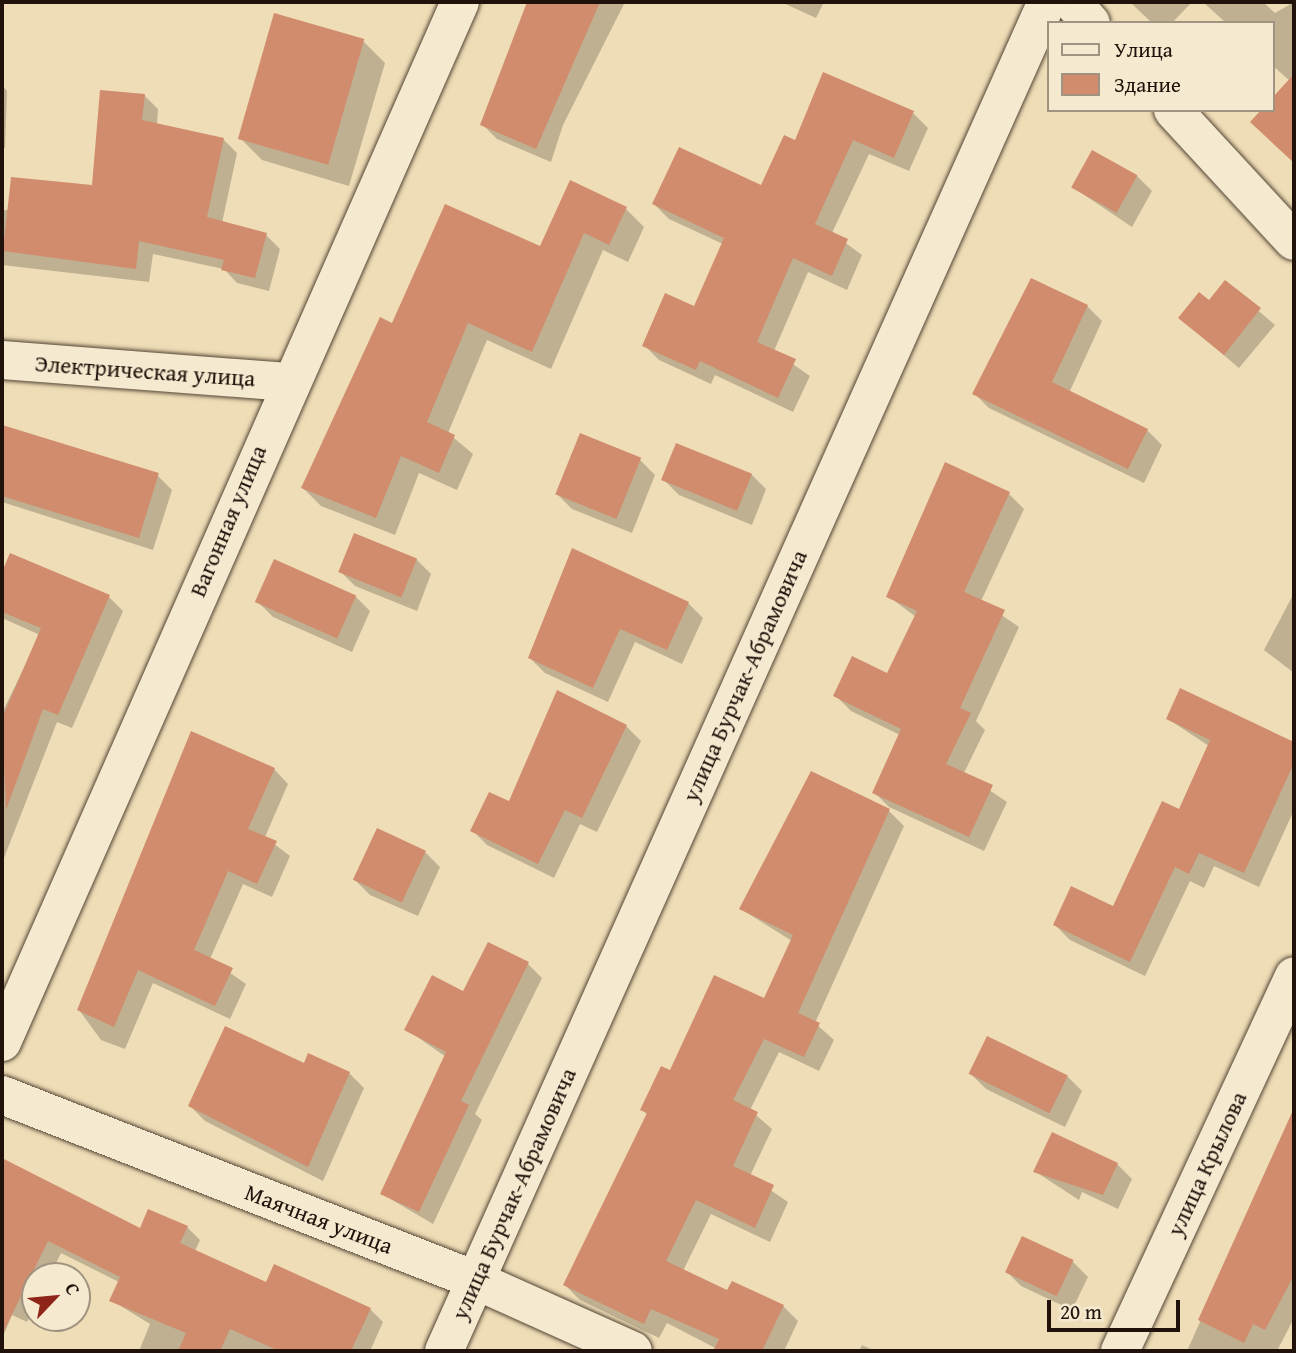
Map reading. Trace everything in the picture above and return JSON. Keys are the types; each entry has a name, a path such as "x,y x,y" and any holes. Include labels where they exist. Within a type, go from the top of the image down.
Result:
{"street":[{"name":"Вагонная улица","path":"2,1042 288,382 460,2"},
{"name":"улица Бурчак-Абрамовича","path":"443,1351 1047,2"},
{"path":"1072,2 1089,21"},
{"path":"1175,112 1294,240"},
{"name":"Электрическая улица","path":"2,360 288,382"},
{"name":"улица Крылова","path":"1120,1351 1294,976"},
{"name":"Маячная улица","path":"2,1095 475,1280 633,1351"}],"building":[{"path":"527,2 600,2 536,149 480,125"},
{"path":"274,13 364,39 328,165 238,139"},
{"path":"823,72 914,111 894,158 853,140 815,224 848,239 832,276 793,258 757,342 796,359 778,398 700,361 696,370 642,346 665,293 694,306 724,238 652,204 679,147 761,185 784,135 795,140"},
{"path":"1294,74 1294,163 1250,122 1259,112 1275,112 1275,95"},
{"path":"100,90 145,94 142,120 224,138 207,217 267,233 255,278 221,270 224,260 139,241 136,269 3,251 11,177 92,185"},
{"path":"1092,150 1137,175 1117,213 1071,188"},
{"path":"570,180 627,207 609,245 584,233 532,352 468,323 427,422 455,435 439,473 401,456 376,518 301,488 380,317 392,323 445,204 540,246"},
{"path":"1031,278 1088,305 1052,382 1148,429 1128,469 972,394"},
{"path":"1225,280 1261,308 1224,355 1178,318 1199,292 1209,300"},
{"path":"2,425 159,473 139,538 2,496"},
{"path":"580,433 641,458 616,519 555,494"},
{"path":"676,443 752,474 737,511 661,480"},
{"path":"945,462 1010,492 964,592 1005,610 960,708 971,713 946,764 993,785 969,837 872,793 901,729 833,696 852,656 887,673 917,611 886,597"},
{"path":"354,533 417,558 401,597 338,572"},
{"path":"572,548 689,602 667,650 620,629 593,688 528,658"},
{"path":"10,553 110,595 58,715 43,709 6,810 2,718 41,628 2,612 2,572"},
{"path":"274,559 356,596 337,639 255,602"},
{"path":"1180,688 1294,742 1294,763 1244,873 1199,853 1189,874 1175,867 1130,962 1053,925 1071,886 1113,906 1162,801 1179,809 1210,740 1166,719"},
{"path":"557,690 627,725 582,818 565,810 538,864 470,831 489,792 509,801"},
{"path":"191,731 275,768 248,829 277,841 257,884 228,871 194,950 233,968 215,1006 138,970 114,1027 77,1010"},
{"path":"811,771 890,809 798,1013 820,1023 804,1057 764,1039 733,1100 758,1112 733,1166 774,1185 755,1228 696,1200 666,1261 727,1290 732,1281 784,1305 762,1351 713,1351 719,1339 651,1309 644,1324 563,1285 647,1113 640,1110 661,1066 670,1070 714,975 764,998 793,935 739,909"},
{"path":"377,828 426,851 402,902 353,880"},
{"path":"488,942 529,962 461,1101 469,1105 419,1212 380,1194 446,1052 404,1030 432,975 463,991"},
{"path":"225,1026 304,1063 308,1053 350,1072 308,1167 188,1106"},
{"path":"987,1036 1068,1075 1049,1113 969,1074"},
{"path":"1294,1108 1294,1275 1265,1330 1253,1324 1244,1343 1198,1320"},
{"path":"1052,1132 1118,1163 1103,1195 1033,1172"},
{"path":"2,1158 140,1228 148,1209 188,1226 180,1243 266,1282 274,1264 371,1308 351,1351 279,1351 230,1329 220,1351 178,1351 186,1333 109,1301 120,1277 48,1241 38,1262 21,1262 21,1296 2,1335"},
{"path":"1022,1236 1074,1260 1057,1296 1005,1272"}]}
